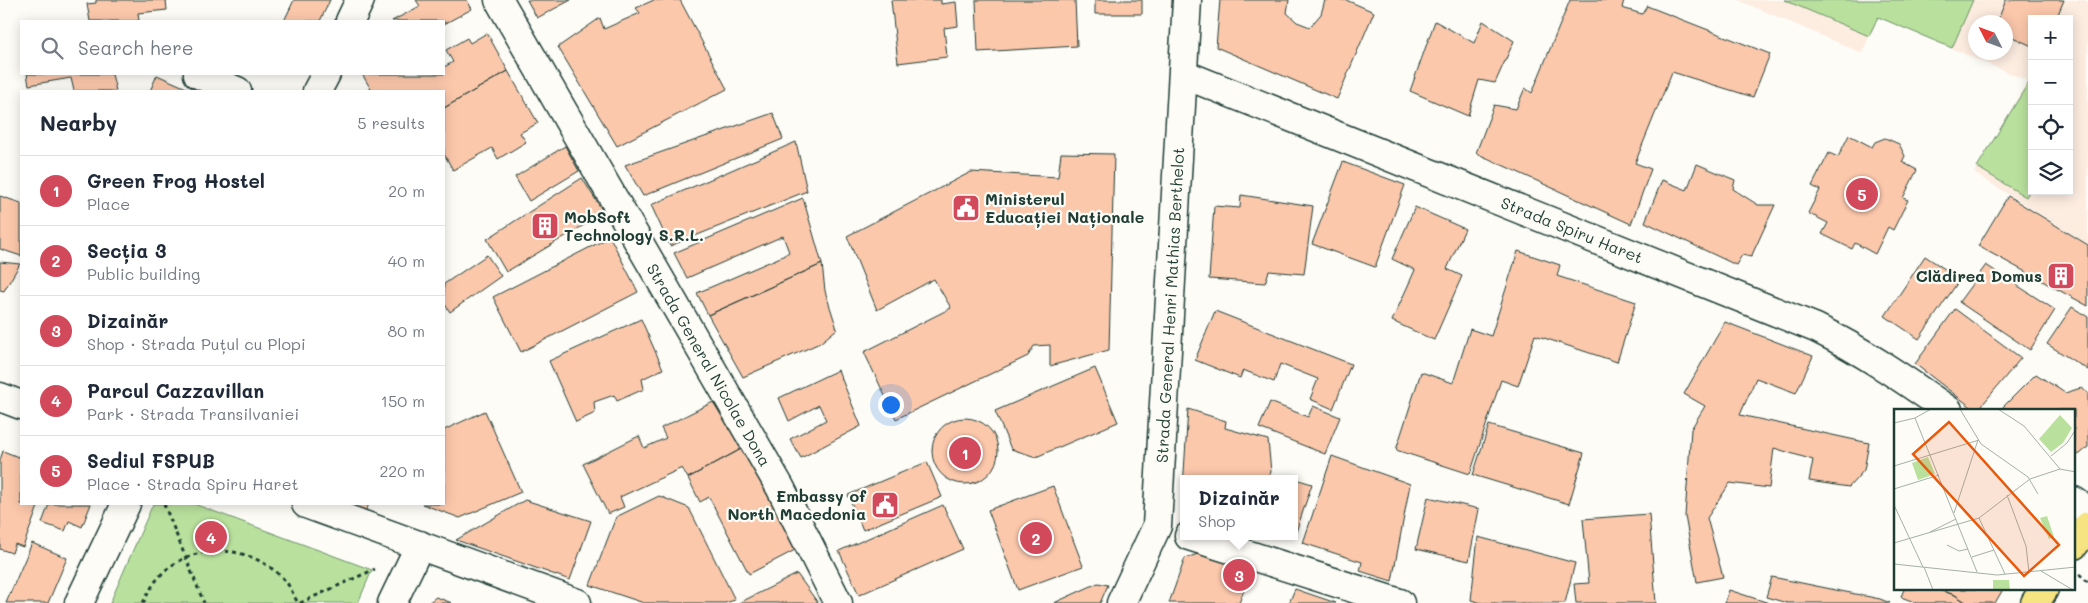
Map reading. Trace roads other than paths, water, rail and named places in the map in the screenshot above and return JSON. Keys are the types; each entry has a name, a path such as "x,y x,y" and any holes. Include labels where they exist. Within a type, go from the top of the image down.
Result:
{"main road":[{"path":"2076,542 2088,526"},
{"path":"2035,603 2043,590"}],"street":[{"path":"350,20 360,0"},
{"name":"Strada General Nicolae Dona","path":"499,0 780,488 838,603"},
{"name":"Strada General Henri Mathias Berthelot","path":"1121,603 1157,526 1186,0"},
{"name":"Strada Spiru Haret","path":"1183,74 1816,328 1854,346 1947,409"},
{"path":"200,75 235,90"},
{"path":"318,90 326,75"},
{"path":"0,397 20,404"},
{"path":"2076,502 2088,511"},
{"path":"79,603 126,505"},
{"path":"309,505 577,603"},
{"path":"1157,526 1180,534"},
{"path":"1201,540 1400,603"},
{"path":"392,603 420,545"}],"place":[{"name":"Sediul FSPUB","path":"1862,194"},
{"name":"Ministerul Educației Naționale","path":"966,208"},
{"name":"MobSoft Technology S.R.L.","path":"545,226"},
{"name":"Clădirea Domus","path":"2061,276"},
{"name":"Green Frog Hostel","path":"965,453"},
{"name":"Embassy of North Macedonia","path":"885,505"},
{"name":"Parcul Cazzavillan","path":"211,537"},
{"name":"Secția 3","path":"1036,538"},
{"name":"Dizainăr","path":"1239,575"}]}
